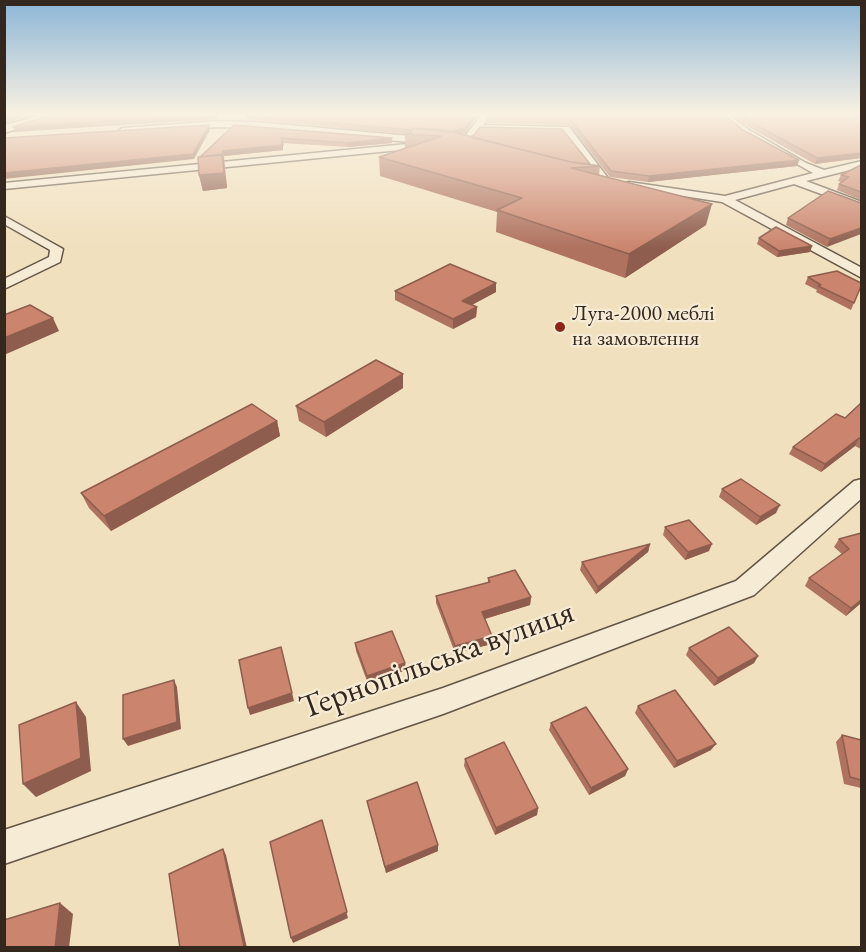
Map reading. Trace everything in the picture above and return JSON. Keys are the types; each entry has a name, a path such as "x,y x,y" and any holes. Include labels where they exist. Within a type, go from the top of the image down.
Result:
{"street":[{"path":"4,186 280,158"},
{"path":"588,158 606,182"},
{"path":"791,158 824,174"},
{"path":"588,179 725,198 861,164"},
{"path":"795,182 861,206"},
{"path":"725,198 861,274"},
{"path":"4,219 57,249 55,258 4,285"},
{"name":"Тернопільська вулиця","path":"4,847 442,701 745,588 861,486"}],"building":[{"path":"4,158 149,158 4,173"},
{"path":"198,158 222,158 224,173 199,175"},
{"path":"384,158 557,158 600,166 571,168 712,204 629,254 497,210 522,198"},
{"path":"557,158 586,158 590,164"},
{"path":"601,158 799,160 649,176 611,171"},
{"path":"861,165 861,192 839,184 849,177 841,175"},
{"path":"828,191 861,203 861,228 830,239 788,218"},
{"path":"776,227 812,246 779,251 759,238"},
{"path":"450,264 496,283 462,301 477,307 453,319 395,291 418,280"},
{"path":"837,271 861,283 854,303 818,286 821,285 808,277"},
{"path":"30,305 53,318 4,338 4,315"},
{"path":"376,360 403,374 324,422 296,406"},
{"path":"861,403 861,440 859,438 825,464 793,447 836,414 845,418"},
{"path":"252,404 277,421 104,516 81,493"},
{"path":"741,479 780,505 760,517 722,489"},
{"path":"689,520 712,544 688,552 665,527"},
{"path":"861,533 861,600 851,608 809,578 849,549 839,539"},
{"path":"650,544 598,587 582,562"},
{"path":"515,570 531,597 482,612 492,636 455,646 436,596 490,582 488,578"},
{"path":"729,627 758,656 718,678 689,648"},
{"path":"392,631 405,663 367,676 355,643"},
{"path":"281,647 292,693 248,708 239,660"},
{"path":"174,680 177,722 123,739 123,695"},
{"path":"675,690 716,744 677,761 638,706"},
{"path":"76,702 81,758 23,784 19,725"},
{"path":"586,707 628,769 591,788 551,723"},
{"path":"842,735 861,740 861,780 850,777"},
{"path":"504,742 538,808 496,828 465,759"},
{"path":"417,782 438,845 385,867 367,801"},
{"path":"322,820 347,912 291,938 270,842"},
{"path":"223,849 244,946 240,948 180,948 169,874"},
{"path":"60,903 55,948 4,948 4,920"}],"place":[{"name":"Луга-2000 меблі на замовлення","path":"560,327"}]}
